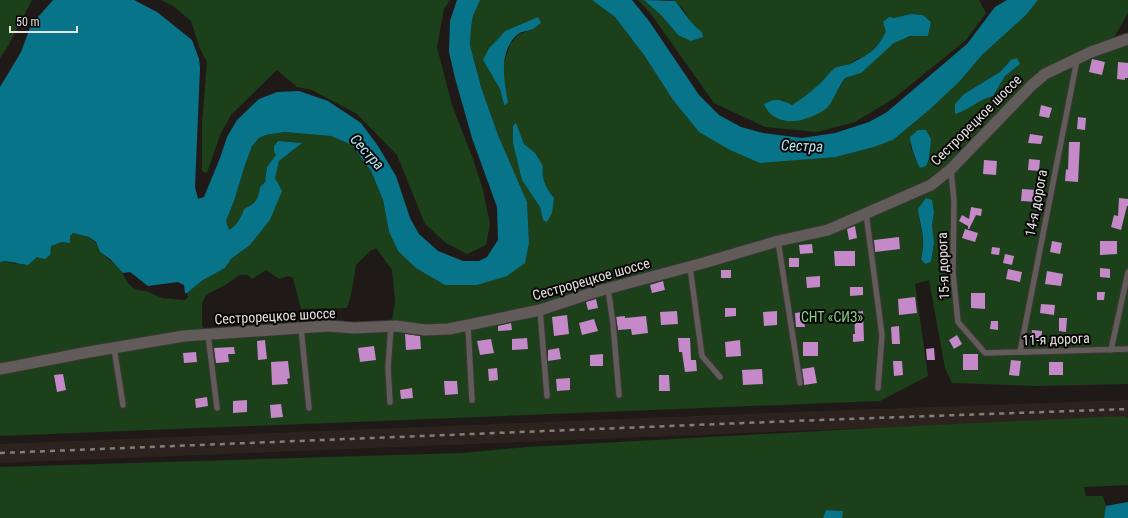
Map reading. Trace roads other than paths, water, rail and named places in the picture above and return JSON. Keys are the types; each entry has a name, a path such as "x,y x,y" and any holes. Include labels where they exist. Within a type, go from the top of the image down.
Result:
{"street":[{"name":"Сестрорецкое шоссе","path":"0,369 184,336 328,326 354,328 391,326 425,330 450,329 468,326 540,310 608,289 778,241 828,230 932,185 951,169 1032,85 1045,74 1090,52 1128,39"}],"lane":[{"name":"14-я дорога","path":"1020,352 1077,59"},
{"name":"15-я дорога","path":"951,169 954,202 954,272 958,322 985,353"},
{"path":"866,213 882,335 878,388"},
{"path":"778,241 800,383"},
{"path":"690,267 702,356 720,377"},
{"path":"1111,350 1128,272"},
{"path":"608,289 613,323 619,395"},
{"path":"540,310 547,396"},
{"path":"390,402 388,368 391,326"},
{"path":"468,326 472,400"},
{"path":"301,328 309,408"},
{"path":"208,334 217,408"},
{"path":"114,348 123,405"},
{"name":"11-я дорога","path":"985,353 1128,349"}],"water":[{"name":"Сестра","path":"53,0 134,0 157,12 192,40 199,59 200,68 195,187 198,199 204,197 227,137 237,120 259,99 277,92 299,91 328,101 361,123 378,146 396,176 410,218 419,234 438,251 463,261 479,261 487,257 498,240 497,207 472,138 449,52 450,21 457,0 480,0 473,16 470,45 481,87 498,135 527,202 529,243 525,263 507,276 477,285 445,285 416,268 398,251 389,232 383,200 371,171 352,145 331,136 284,132 266,135 259,138 252,146 226,221 229,230 238,221 244,209 256,201 260,187 265,182 267,167 276,155 274,146 278,141 302,143 279,161 275,178 282,191 270,220 250,245 231,259 225,268 203,280 187,293 185,293 184,285 178,282 148,286 130,272 123,273 110,259 100,252 96,242 89,237 73,233 70,236 70,243 62,242 51,246 50,255 45,259 37,257 28,265 5,261 0,262 0,87 21,52 31,25"},
{"name":"Сестра","path":"592,0 632,0 649,21 699,95 719,115 741,127 763,133 802,138 835,133 869,122 887,112 967,44 995,7 1007,0 1038,0 1026,15 982,55 959,82 929,110 893,140 874,147 836,157 760,163 730,150 699,132 673,100 644,55 615,17"},
{"path":"644,0 675,1 702,32 703,37 691,41 678,35 661,15"},
{"path":"911,14 923,15 931,22 928,36 910,36 894,43 861,73 845,78 829,106 824,110 807,118 786,121 776,118 766,108 764,104 775,100 785,101 792,105 822,82 835,68 850,64 871,52 886,32 883,22 889,17 894,18"},
{"path":"538,17 541,23 533,29 518,34 507,49 504,76 508,103 504,105 500,89 483,60 489,48 505,31"},
{"path":"1017,58 1020,64 1005,76 993,96 955,114 955,104 964,94 1000,72 1011,60"},
{"path":"516,123 524,144 535,153 543,166 545,183 554,198 552,213 547,222 543,220 540,207 522,180 513,143 513,126"},
{"path":"918,130 926,130 931,139 929,159 926,166 920,168 916,161 910,137"},
{"path":"926,198 932,200 934,213 932,225 934,243 931,262 925,264 921,259 923,239 918,209"},
{"path":"1128,502 1128,518 1104,518 1106,506"},
{"path":"826,510 843,511 842,518 823,518"}],"railway":[{"path":"0,453 1128,409"}],"park label":[{"name":"СНТ «СИЗ»","path":"832,317"}]}
